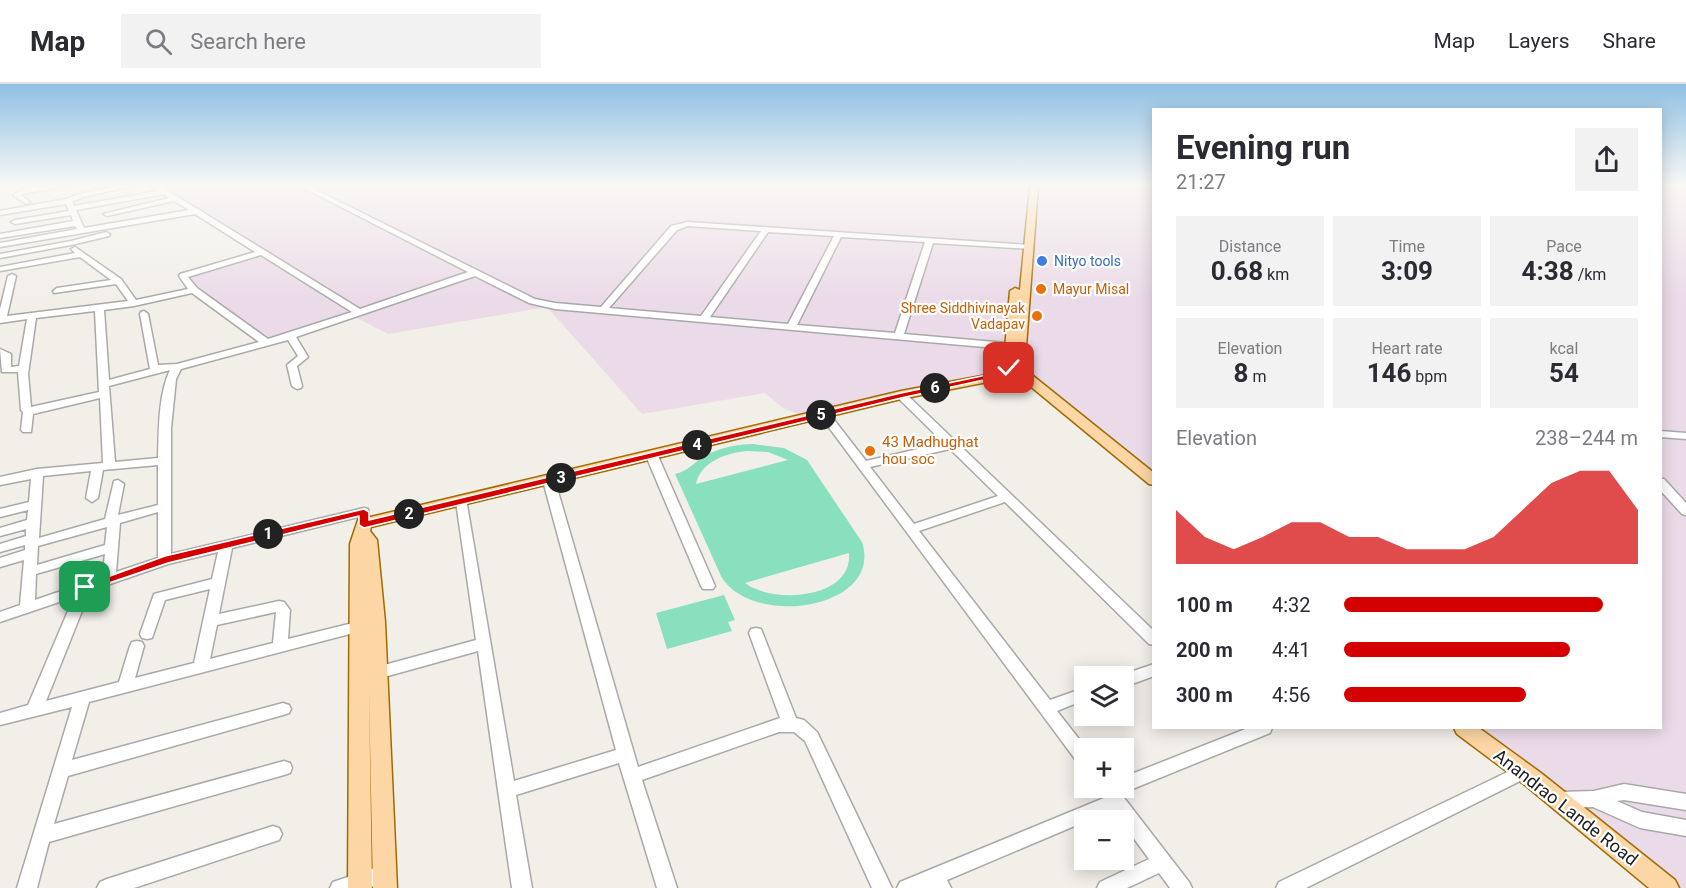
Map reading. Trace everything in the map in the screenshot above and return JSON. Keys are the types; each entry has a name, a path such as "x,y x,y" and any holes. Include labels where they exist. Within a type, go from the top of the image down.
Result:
{"main road":[{"path":"1025,224 1025,247"},
{"path":"1028,224 1015,347 1015,372 1018,384 1063,413 1152,480"},
{"path":"384,881 377,673 367,625 358,544 364,529 462,502 901,395 1015,372"},
{"path":"1063,413 1142,482 1152,487"},
{"path":"360,885 367,625"},
{"name":"Anandrao Lande Road","path":"1465,729 1667,888"}],"street":[{"path":"0,228 22,224"},
{"path":"0,236 39,224"},
{"path":"77,224 81,231"},
{"path":"0,245 123,224"},
{"path":"0,269 76,249 111,233 123,224"},
{"path":"216,224 360,313"},
{"path":"380,224 532,301 603,310 1015,347"},
{"path":"387,224 484,270 543,303"},
{"path":"603,310 677,226 694,224 767,228 1025,247"},
{"path":"704,319 767,228"},
{"path":"791,327 839,233"},
{"path":"898,337 930,240"},
{"path":"0,262 76,249"},
{"path":"0,256 76,249 118,281 141,306 154,368 161,369"},
{"path":"260,253 183,276 194,290 265,342"},
{"path":"27,408 104,388 161,369 177,367 291,336 484,270"},
{"path":"12,276 1,320 99,308 141,306 194,290"},
{"path":"57,291 118,281"},
{"path":"92,498 104,465 104,388 99,308"},
{"path":"27,430 24,372 32,316"},
{"path":"291,336 303,357 292,365 297,386"},
{"path":"24,372 6,370 2,357 26,355"},
{"path":"165,560 164,419 171,376 177,367"},
{"path":"0,380 24,372"},
{"path":"901,395 1152,638"},
{"path":"824,414 1074,744"},
{"path":"1662,434 1686,436"},
{"path":"863,465 952,445"},
{"path":"651,456 708,586"},
{"path":"0,482 37,473 166,461"},
{"path":"27,608 37,473"},
{"path":"549,481 625,754 667,888"},
{"path":"109,579 112,521 118,484"},
{"path":"1662,484 1686,512"},
{"path":"911,529 1006,498"},
{"path":"462,502 522,888"},
{"path":"0,513 33,505"},
{"path":"0,548 30,545 163,507"},
{"path":"0,617 165,560 226,544 364,512 364,529"},
{"path":"0,532 32,523"},
{"path":"201,667 226,544"},
{"path":"0,563 30,545"},
{"path":"29,572 112,547"},
{"path":"125,687 159,597 219,582"},
{"path":"34,710 85,587"},
{"path":"211,621 279,606 283,610 280,647"},
{"path":"0,719 367,625"},
{"path":"756,633 790,723"},
{"path":"377,673 483,644"},
{"path":"1134,677 1152,671"},
{"path":"27,888 82,698"},
{"path":"1047,708 1074,698"},
{"path":"62,770 283,709"},
{"path":"633,776 779,725 790,723 798,725 811,737 882,888"},
{"path":"1134,782 1252,729"},
{"path":"506,791 625,754"},
{"path":"42,836 284,768"},
{"path":"1286,888 1522,772"},
{"path":"1558,800 1594,799 1624,792 1686,802"},
{"path":"907,888 939,882 1100,798"},
{"path":"1120,798 1182,888"},
{"path":"1594,799 1640,820 1686,828"},
{"path":"107,888 273,834"},
{"path":"1107,888 1162,862"},
{"path":"340,888 384,881"}],"shaded area":[{"path":"209,224 1152,224 1152,473 1023,372 816,421 783,408 765,393 642,414 547,307 388,334 347,313 258,343 176,274 256,251"},
{"path":"1662,224 1686,224 1686,888 1681,888 1478,729 1662,729"}],"green space":[{"path":"747,444 784,448 807,460 862,542 863,565 853,583 835,596 811,604 785,606 759,602 737,593 721,576 675,474 715,451","holes":["747,451 768,452 788,460 696,484 703,469 709,464 723,456","849,553 847,569 838,580 825,589 809,594 773,594 757,590 745,583"]},
{"path":"724,595 735,620 728,622 732,631 667,649 656,613"}],"place":[{"name":"Nityo tools","path":"1042,261"},
{"name":"Mayur Misal","path":"1041,289"},
{"name":"Shree Siddhivinayak Vadapav","path":"1037,316"},
{"name":"43 Madhughat hou soc","path":"870,451"}],"route":[{"path":"85,587 165,560 288,529 364,512 364,525 901,395 1009,372 1009,368"}]}
